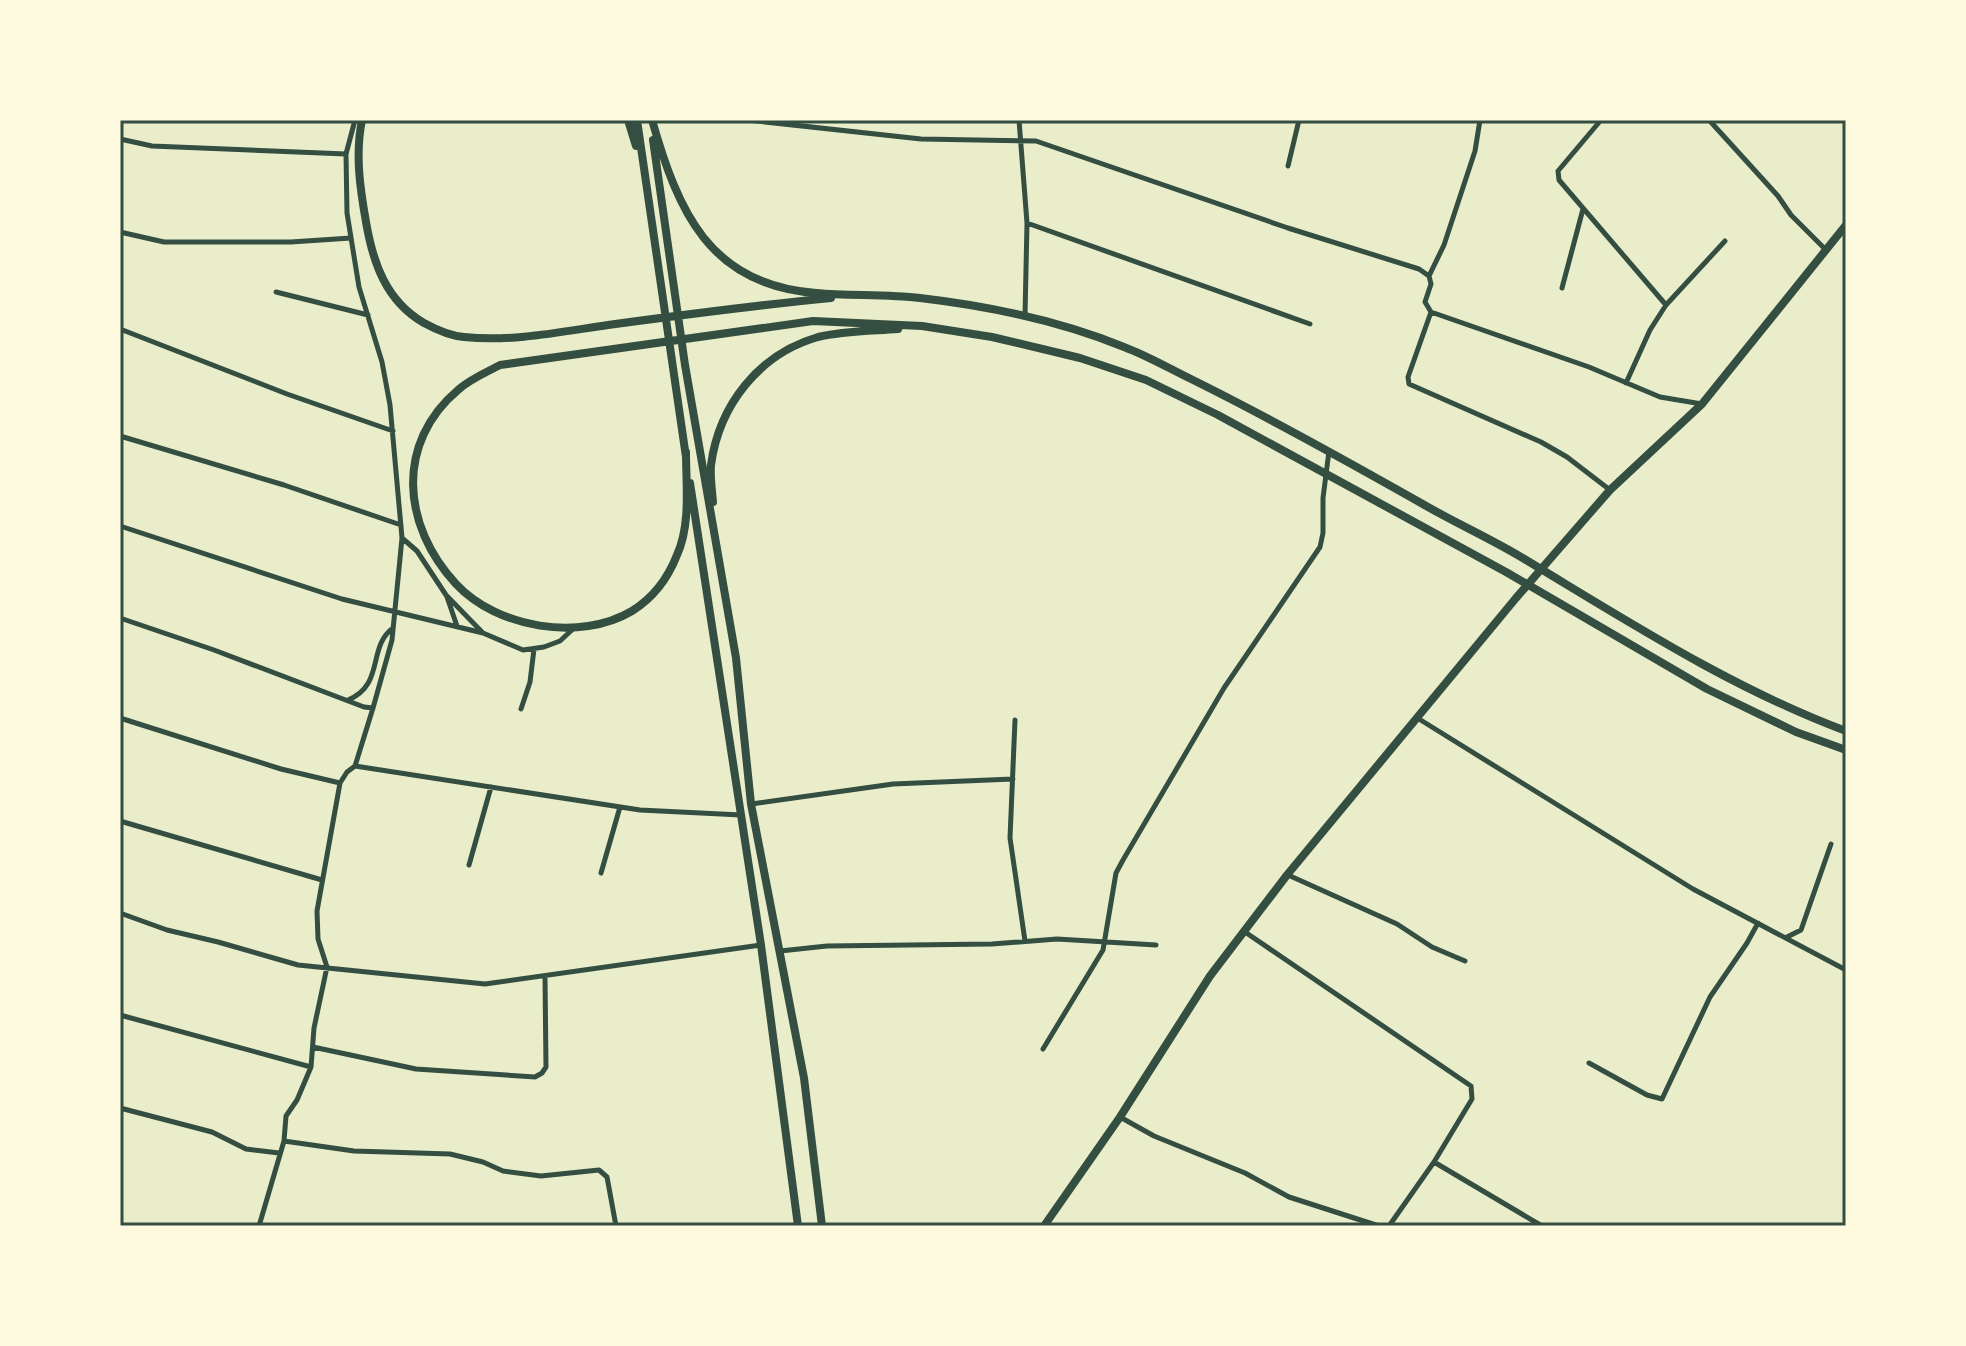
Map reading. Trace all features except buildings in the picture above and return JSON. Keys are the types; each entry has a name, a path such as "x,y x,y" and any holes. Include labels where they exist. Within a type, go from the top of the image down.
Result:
{"highway":[{"path":"362,120 358,178 369,243 381,278 392,296 407,311 424,323 459,337 507,339 748,306 863,295"},
{"path":"628,120 645,176"},
{"path":"637,120 659,288 761,945 798,1226"},
{"path":"651,120 668,177 690,220 731,265 779,288 814,293 920,298 1025,316 1124,347 1292,428 1725,677 1846,731"},
{"path":"651,120 672,286 740,692 751,804 804,1078 822,1226"},
{"path":"1044,1226 1120,1117 1210,976 1287,875 1516,598 1610,490 1702,404 1846,225"},
{"path":"686,452 685,524 678,554 662,584 649,599 631,612 608,621 574,627 525,623 500,614 457,586 438,560 415,508 412,473 424,432 461,387 500,365 813,321 922,326 992,337 1080,358 1146,380 1326,473 1506,572 1707,689 1796,732 1846,750"},
{"path":"716,547 711,469 717,435 735,397 757,372 789,348 820,337 922,326"}],"street":[{"path":"259,1226 284,1141 286,1116 297,1100 311,1067 314,1028 327,967 318,939 317,911 322,880 340,783 355,766 393,628 402,538 393,431 382,362 359,287 347,213 346,154 355,120"},
{"path":"747,120 921,139 1036,141 1288,228 1419,269 1429,276"},
{"path":"1019,120 1027,223 1025,316"},
{"path":"1288,166 1299,120"},
{"path":"1480,120 1475,151 1444,245 1429,276 1431,284 1425,302 1431,312 1589,367 1660,397 1702,404"},
{"path":"1601,120 1558,171 1559,180 1666,305"},
{"path":"1709,120 1778,196 1791,215 1825,249"},
{"path":"120,139 152,146 346,154"},
{"path":"1562,288 1583,208"},
{"path":"1027,223 1310,324"},
{"path":"120,232 164,242 291,242 351,238"},
{"path":"1626,383 1650,330 1666,305 1725,241"},
{"path":"276,292 368,315"},
{"path":"1431,312 1408,377 1409,384 1541,442 1567,457 1610,490"},
{"path":"120,329 287,394 393,431"},
{"path":"120,436 284,485 401,525"},
{"path":"1043,1049 1106,941 1116,873 1123,860 1224,688 1320,547 1329,450"},
{"path":"120,526 342,599 483,633 512,647 534,649 560,641 574,627"},
{"path":"402,538 417,551 446,595 483,633"},
{"path":"446,595 457,627"},
{"path":"120,618 373,708"},
{"path":"347,700 361,695 371,681 382,640 393,628"},
{"path":"521,709 530,682 534,649"},
{"path":"120,718 281,769 340,783"},
{"path":"1419,719 1693,889 1846,970"},
{"path":"1015,720 1011,862 1025,941"},
{"path":"355,766 620,807 741,815"},
{"path":"751,804 893,784 1013,779"},
{"path":"469,865 491,787"},
{"path":"601,873 620,807"},
{"path":"120,821 322,880"},
{"path":"1786,937 1801,930 1805,923 1831,844"},
{"path":"1287,875 1397,924 1432,947 1465,961"},
{"path":"120,913 167,930 298,965 485,984 761,945"},
{"path":"1589,1063 1647,1095 1662,1099 1710,997 1758,923"},
{"path":"1243,931 1471,1086 1472,1099 1434,1162 1389,1226"},
{"path":"780,951 827,946 1057,939 1156,945"},
{"path":"313,1047 416,1069 535,1077 546,1067 545,977"},
{"path":"120,1015 311,1067"},
{"path":"120,1108 212,1132 246,1149 279,1153"},
{"path":"1120,1117 1154,1136 1245,1173 1289,1197 1379,1226"},
{"path":"284,1141 354,1151 450,1154 483,1162 503,1171 541,1176 599,1170 607,1177 616,1226"},
{"path":"1434,1162 1542,1226"}]}
